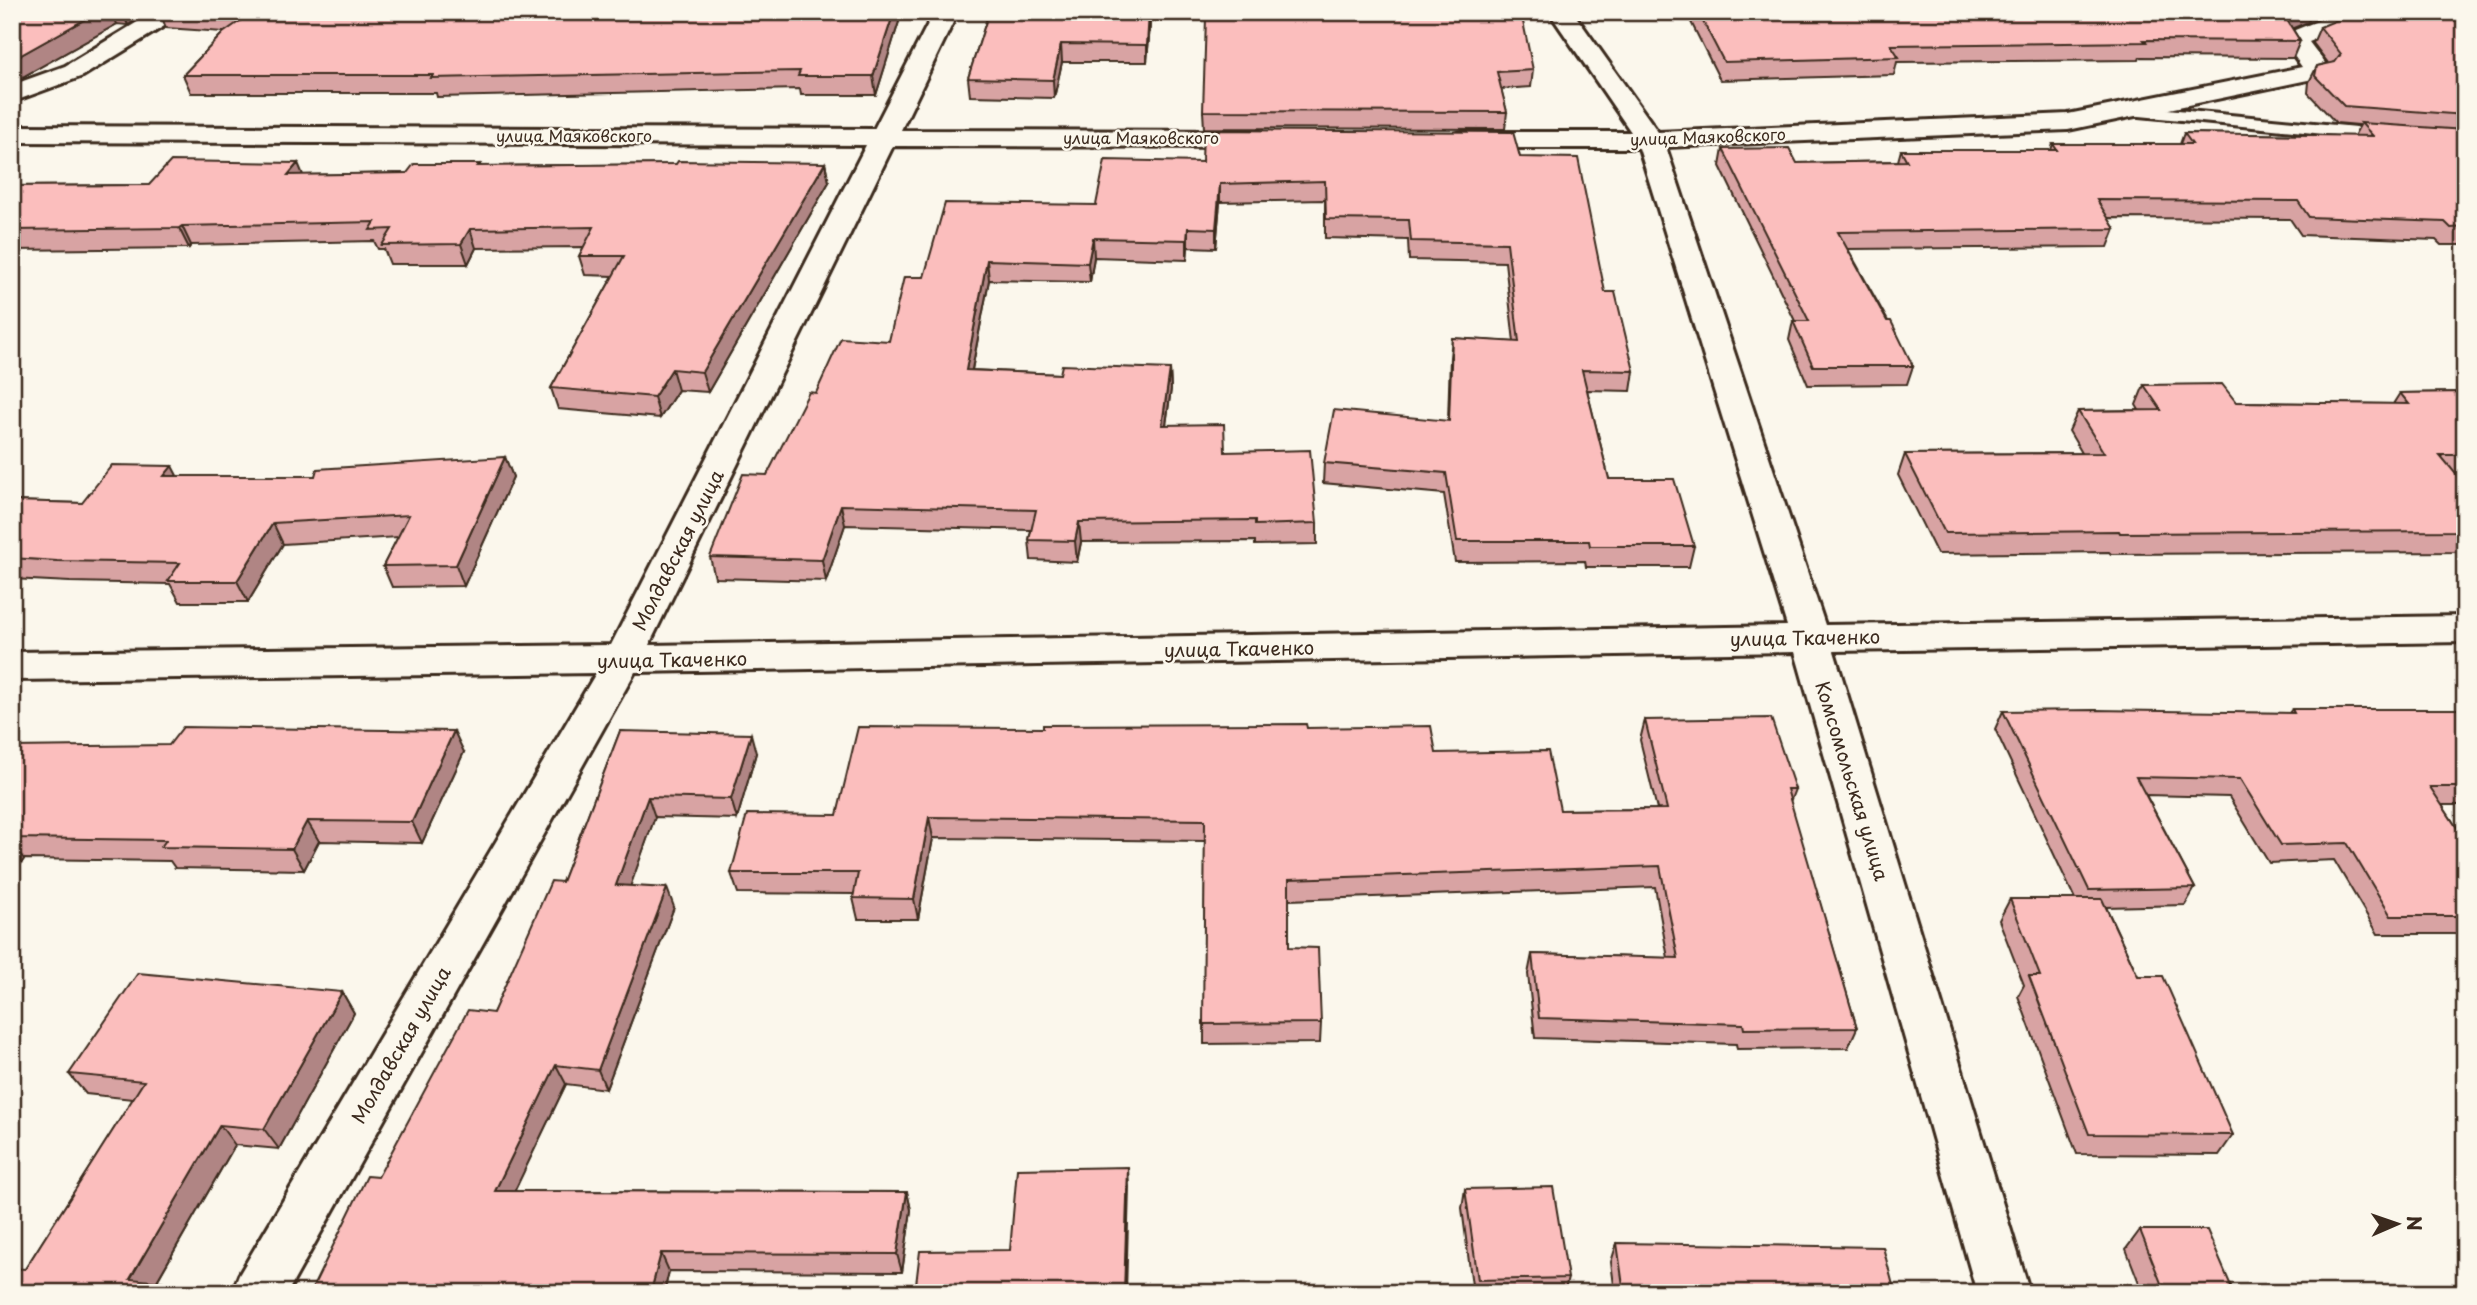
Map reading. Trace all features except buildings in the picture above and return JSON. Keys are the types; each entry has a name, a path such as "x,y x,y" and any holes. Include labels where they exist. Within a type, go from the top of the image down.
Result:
{"street":[{"path":"12,94 75,71 170,12"},
{"name":"Молдавская улица","path":"258,1293 622,661 946,12"},
{"name":"Комсомольская улица","path":"1561,12 1650,140 1810,637 2004,1293"},
{"name":"улица Маяковского","path":"1441,139 1650,140 2068,122 2318,71 2294,39 2362,12"},
{"name":"улица Маяковского","path":"12,134 1288,139"},
{"name":"улица Ткаченко","path":"12,666 622,661 1810,637 2465,629"}],"lane":[{"path":"2125,110 2410,136"}]}
